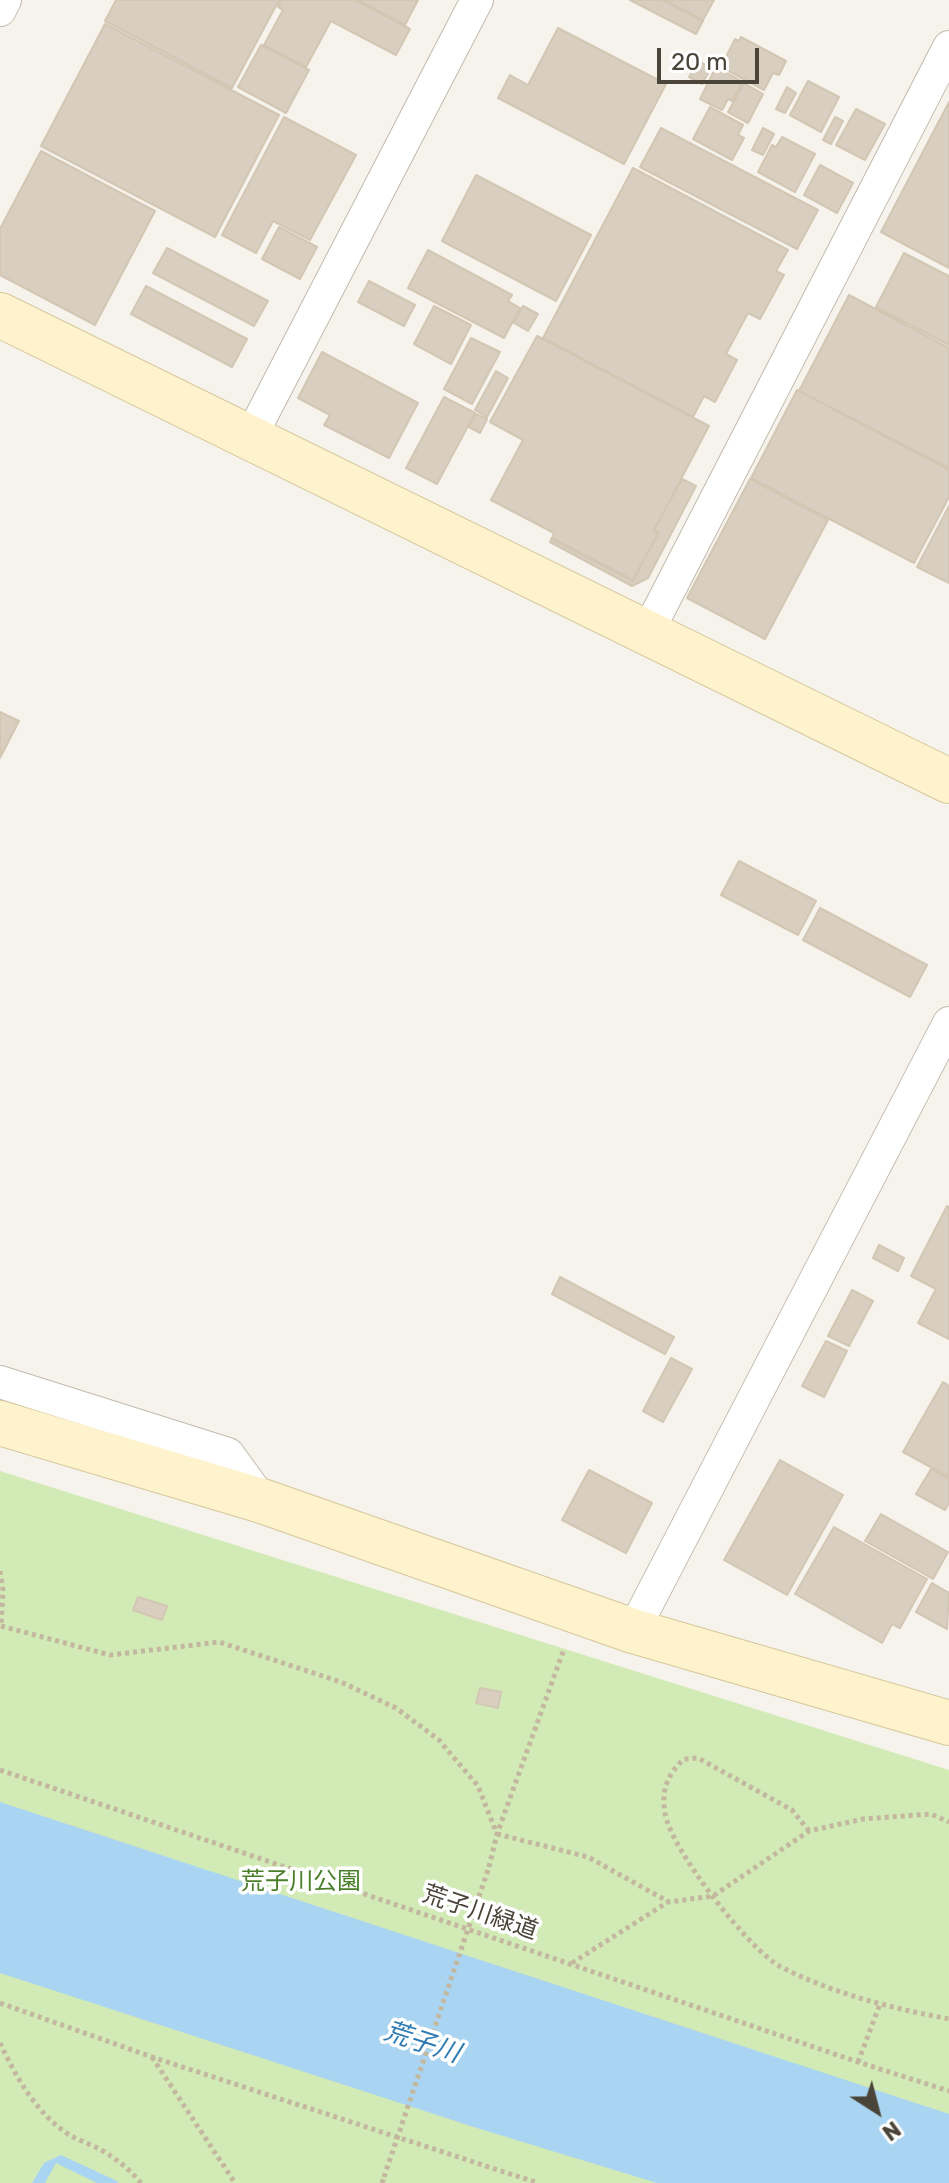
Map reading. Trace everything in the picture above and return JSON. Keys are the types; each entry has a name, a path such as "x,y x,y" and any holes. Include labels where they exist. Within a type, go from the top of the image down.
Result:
{"street":[{"path":"0,10 5,0"},
{"path":"250,438 477,0"},
{"path":"647,633 949,47"},
{"path":"0,315 949,781"},
{"path":"633,1631 949,1023"},
{"path":"0,1382 228,1454 262,1501"},
{"path":"0,1423 262,1501 633,1631 949,1723"}],"path":[{"path":"0,1571 3,1590 1,1627 110,1655 219,1642 341,1682 396,1708 439,1740 478,1786 497,1834"},
{"path":"383,2180 489,1867 497,1834 549,1691"},
{"path":"809,1831 792,1810 698,1758 684,1759 671,1771 666,1788 665,1814 678,1845 713,1896 756,1948 777,1965 817,1983 880,2004 949,2019"},
{"name":"荒子川緑道","path":"0,1770 949,2091"},
{"path":"571,1964 669,1902 713,1896 809,1831 863,1819 931,1814 949,1822"},
{"path":"497,1834 588,1857 669,1902"},
{"path":"0,2003 152,2057 538,2183"},
{"path":"858,2062 880,2004"},
{"path":"0,2043 28,2093 47,2117 66,2133 129,2169 141,2183"},
{"path":"152,2057 235,2183"}],"green space":[{"name":"荒子川公園","path":"0,1471 949,1770 949,2183 0,2183"}],"water":[{"name":"荒子川","path":"0,1802 949,2114 949,2183 657,2183 477,2128 0,1973"},
{"path":"61,2155 118,2183 97,2183 56,2163 45,2183 32,2183 44,2163"}],"building":[{"path":"116,0 279,0 232,88 105,21"},
{"path":"281,0 355,0 410,29 396,55 331,21 306,67 264,45 283,10 278,7"},
{"path":"358,0 418,0 405,25"},
{"path":"630,0 662,0 703,21 696,34"},
{"path":"665,0 714,0 703,20"},
{"path":"105,24 279,115 215,237 41,146"},
{"path":"558,28 666,84 624,164 498,98 510,75 528,85"},
{"path":"741,37 786,61 779,75 773,73 764,90 721,67 735,39 739,41"},
{"path":"261,45 309,70 286,113 238,87"},
{"path":"698,61 711,68 702,84 689,77"},
{"path":"716,67 743,82 732,101 728,99 722,110 700,99"},
{"path":"808,81 839,97 821,132 790,115"},
{"path":"744,83 763,94 748,123 728,112"},
{"path":"787,87 796,93 785,113 776,109"},
{"path":"949,102 949,268 881,232"},
{"path":"710,107 743,125 738,135 744,138 732,160 693,139"},
{"path":"856,109 885,124 865,160 836,145"},
{"path":"284,117 356,155 310,240 273,221 256,253 222,235"},
{"path":"835,117 843,121 831,144 823,140"},
{"path":"661,128 818,210 797,249 640,167"},
{"path":"763,128 774,134 763,155 752,150"},
{"path":"782,137 815,154 795,192 758,172 772,145 776,147"},
{"path":"41,151 155,211 95,325 0,275 0,229"},
{"path":"820,165 853,183 837,213 804,195"},
{"path":"633,168 788,250 776,271 784,275 760,319 748,313 726,354 737,360 715,402 704,396 693,417 543,338"},
{"path":"476,175 591,235 556,301 442,241"},
{"path":"279,227 317,247 300,279 262,259"},
{"path":"167,248 268,301 254,326 153,273"},
{"path":"428,250 512,295 508,301 520,308 504,338 408,288"},
{"path":"904,253 949,276 949,345 876,307"},
{"path":"369,281 415,305 404,326 358,302"},
{"path":"146,286 247,339 232,367 131,314"},
{"path":"849,295 949,348 949,468 799,391"},
{"path":"434,306 471,325 451,364 414,344"},
{"path":"523,306 538,314 528,331 514,323"},
{"path":"537,336 709,426 654,530 658,533 633,580 552,538 554,533 491,500 523,440 490,422"},
{"path":"471,338 500,352 472,404 444,389"},
{"path":"322,352 418,403 389,458 324,425 330,415 298,398"},
{"path":"496,371 508,378 487,417 475,410"},
{"path":"797,390 949,470 949,497 914,563 751,478"},
{"path":"444,397 475,413 437,484 406,468"},
{"path":"476,414 487,419 480,433 469,427"},
{"path":"682,479 696,486 648,578 632,586 550,542 551,539 633,581 659,532 654,530"},
{"path":"750,479 828,520 765,639 687,598"},
{"path":"949,506 949,583 917,567"},
{"path":"0,712 19,721 0,758"},
{"path":"739,861 816,901 798,935 721,895"},
{"path":"820,908 927,965 910,997 803,940"},
{"path":"947,1206 949,1339 918,1323 936,1289 911,1276"},
{"path":"879,1245 904,1258 898,1271 873,1258"},
{"path":"560,1277 674,1337 665,1354 552,1294"},
{"path":"852,1290 873,1301 849,1346 828,1336"},
{"path":"826,1341 847,1351 824,1397 802,1386"},
{"path":"671,1358 692,1369 663,1422 643,1411"},
{"path":"943,1382 949,1386 949,1477 903,1452"},
{"path":"780,1460 843,1495 787,1595 724,1560"},
{"path":"931,1469 949,1479 949,1503 945,1510 916,1494"},
{"path":"589,1470 652,1503 626,1553 562,1520"},
{"path":"881,1514 948,1552 933,1579 865,1541"},
{"path":"834,1527 927,1579 900,1628 892,1624 882,1643 795,1594"},
{"path":"932,1583 949,1593 947,1629 916,1612"},
{"path":"138,1597 167,1606 162,1620 133,1610"},
{"path":"480,1688 501,1692 498,1708 476,1703"}]}
